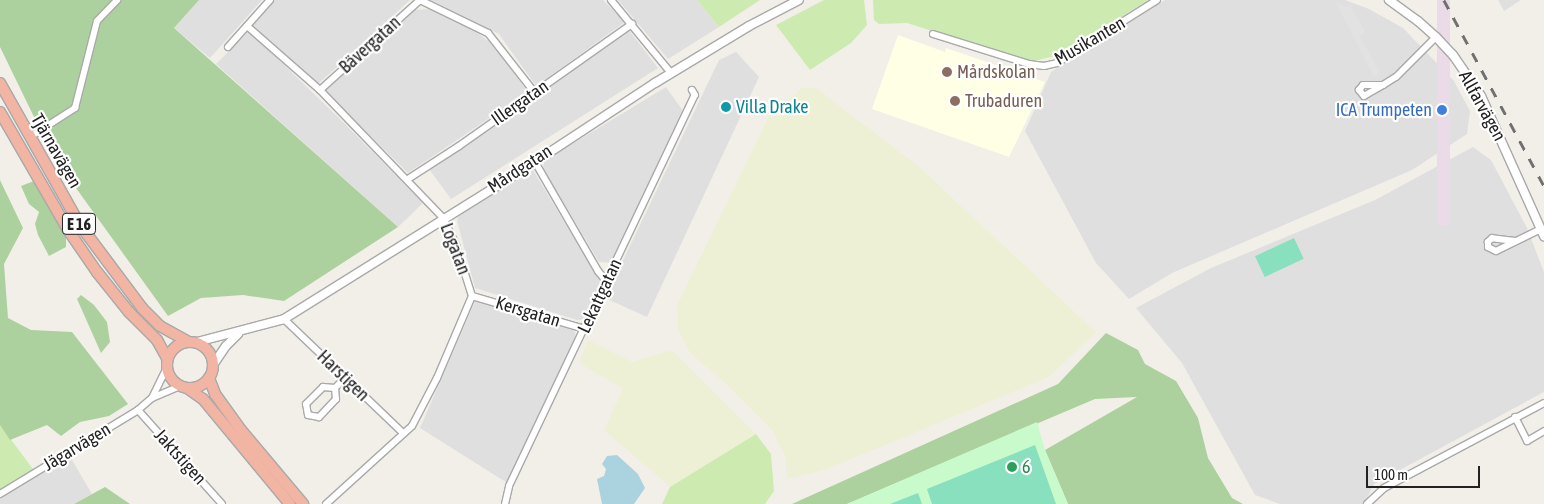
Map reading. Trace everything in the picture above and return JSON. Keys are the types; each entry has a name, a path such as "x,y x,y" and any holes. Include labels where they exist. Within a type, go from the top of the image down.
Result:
{"highway":[{"name":"Tjärnavägen","path":"0,83 80,225 120,280 142,308 160,326 192,342"},
{"name":"Tjärnavägen","path":"0,112 68,230 96,272 157,340 167,358"},
{"path":"192,342 174,347 167,358 166,369 171,379 203,399 290,504"},
{"name":"E 16","path":"192,342 210,354 213,365"},
{"path":"183,387 197,387 209,378 213,365"},
{"path":"209,378 215,394 241,430 303,504"}],"street":[{"path":"30,137 75,108 97,21 117,0"},
{"path":"228,47 270,0"},
{"path":"420,0 488,33 534,93"},
{"name":"Bävergatan","path":"320,90 420,0"},
{"path":"612,0 671,73"},
{"name":"Mårdgatan","path":"192,342 239,332 284,319 535,162 671,73 749,26 799,0"},
{"name":"Musikanten","path":"933,34 1030,64 1044,66 1064,58 1157,0"},
{"name":"Allfarvägen","path":"1388,0 1418,21 1436,37 1453,55 1481,96 1543,233"},
{"name":"Illergatan","path":"408,179 632,24"},
{"name":"Logatan","path":"247,26 320,90 408,179 443,218 456,245 472,296 437,378 412,426 326,504"},
{"path":"1383,85 1396,77 1436,37"},
{"name":"Lekattgatan","path":"505,504 509,486 695,95 692,90"},
{"path":"535,162 598,271 607,282"},
{"path":"1515,241 1543,233"},
{"name":"Kersgatan","path":"472,296 585,329"},
{"name":"Harstigen","path":"284,319 403,433"},
{"path":"213,365 226,346 239,332"},
{"name":"Jägarvägen","path":"152,398 166,369"},
{"path":"334,388 336,399 319,418 308,415 306,404 323,387 334,388 345,378"},
{"name":"Jägarvägen","path":"0,494 138,410 152,398 183,387"},
{"path":"1367,504 1384,488 1544,403"},
{"name":"Jaktstigen","path":"138,410 222,504"},
{"path":"1515,417 1527,441 1544,431"}],"shaded area":[{"path":"199,0 262,0 210,58 174,28"},
{"path":"274,0 410,0 318,84 251,24"},
{"path":"431,0 603,0 625,22 536,86 499,34"},
{"path":"618,0 697,0 719,27 668,59"},
{"path":"1165,0 1345,0 1369,9 1403,28 1454,81 1470,111 1467,134 1412,170 1172,273 1129,299 1096,263 1025,131 1051,72"},
{"path":"1437,0 1450,0 1450,225 1437,225"},
{"path":"1498,0 1521,0 1504,11"},
{"path":"1340,4 1345,7 1350,4 1365,32 1360,36 1380,73 1374,77 1337,5"},
{"path":"430,9 473,29 492,44 528,92 408,173 325,91 413,10"},
{"path":"628,29 658,68 451,199 429,169"},
{"path":"249,31 423,203 398,227 216,64"},
{"name":"Trubaduren","path":"898,35 945,52 946,48 1045,82 1009,157 872,109"},
{"path":"736,52 759,77 647,317 605,298 719,60"},
{"path":"666,87 683,111 614,263 599,262 543,169 544,161"},
{"path":"802,88 816,88 917,165 1096,332 1049,377 825,470 787,479 786,458 772,430 724,382 690,353 678,330 677,305 769,116"},
{"path":"1473,147 1491,160 1527,228 1544,272 1544,392 1374,484 1364,504 1280,504 1255,495 1182,363 1136,308 1211,268 1375,200"},
{"path":"533,170 600,281 600,288 584,319 577,320 475,288 457,221 459,215"},
{"path":"475,301 574,328 576,337 509,484 420,428"},
{"path":"588,340 632,362 667,351 674,352 756,434 670,487 604,430 623,389 579,363"},
{"path":"69,455 92,494 74,504 0,504 0,496"}],"green space":[{"path":"0,0 199,0 174,28 398,227 284,301 243,295 201,298 168,316 53,156 0,47"},
{"path":"697,0 760,0 719,27"},
{"path":"824,0 864,0 867,25 851,43 810,70 776,25"},
{"path":"873,0 1148,0 1063,54 1030,62 907,23 879,24 874,20"},
{"path":"0,180 23,228 4,264 8,318 31,330 72,332 128,404 109,416 80,422 61,436 47,425 10,440 0,425"},
{"path":"34,181 66,237 66,247 49,256 38,235 35,224 39,212 29,204 21,186"},
{"path":"1294,238 1304,259 1265,277 1255,256"},
{"path":"81,295 94,305 107,322 110,342 101,353 77,299"},
{"path":"1106,333 1138,350 1145,364 1176,381 1198,418 1208,458 1232,498 1243,504 1068,504 1045,450 1137,397 1095,399 847,504 792,504 1058,384"},
{"path":"1037,422 1045,450 1068,504 847,504"},
{"path":"0,425 33,469 0,490"},
{"path":"756,434 771,454 774,491 765,504 662,504 670,487"},
{"name":"6","path":"1035,445 1056,504 932,504 927,489"},
{"path":"105,487 130,504 74,504"},
{"path":"918,493 922,504 890,504"}],"water":[{"path":"617,455 638,474 645,488 634,504 602,504 597,479 604,476 606,469 602,464 607,456"}],"railway":[{"path":"1444,0 1544,186"}],"place":[{"name":"Mårdskolan","path":"947,72"},
{"name":"Trubaduren","path":"955,101"},
{"name":"Villa Drake","path":"726,107"},
{"name":"ICA Trumpeten","path":"1442,110"},
{"name":"6","path":"1012,467"}]}
